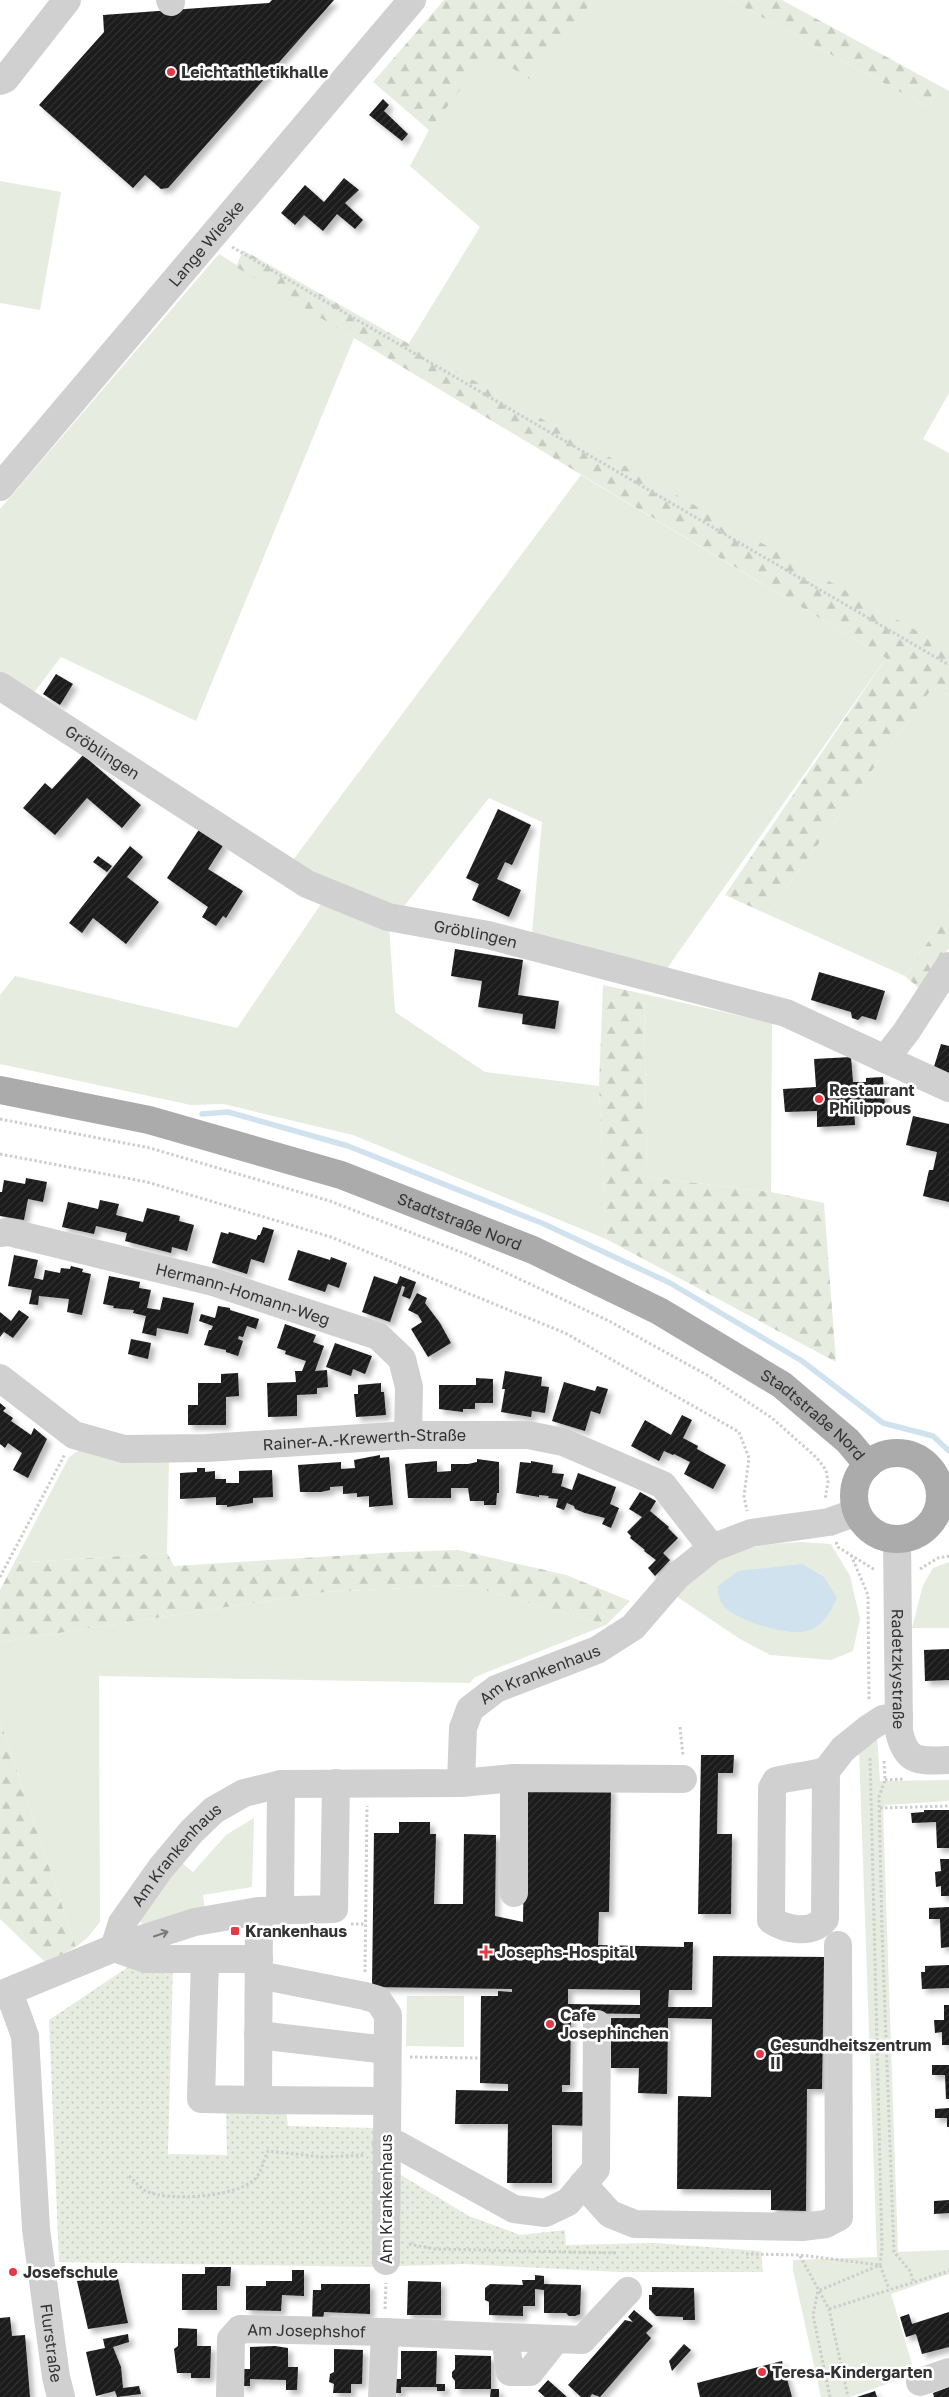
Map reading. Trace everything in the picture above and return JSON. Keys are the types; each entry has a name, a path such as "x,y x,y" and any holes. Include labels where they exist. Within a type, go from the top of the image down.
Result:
{"main road":[{"name":"Stadtstraße Nord","path":"0,1090 149,1120 341,1175 533,1250 659,1312 782,1385 848,1441 868,1464"},
{"path":"901,1452 910,1454 925,1463 932,1469 940,1485 943,1513 918,1534 897,1539 874,1532 861,1520 854,1499 856,1482 868,1464 883,1455 901,1452"}],"street":[{"path":"0,82 5,79 67,0"},
{"name":"Lange Wieske","path":"0,487 412,0"},
{"name":"Gröblingen","path":"0,686 307,884 388,917 488,935 786,1013 949,1088"},
{"path":"884,1059 906,1032 949,966"},
{"name":"Hermann-Homann-Weg","path":"0,1233 8,1232 213,1282 378,1336 402,1359 409,1387 408,1435"},
{"name":"Rainer-A.-Krewerth-Straße","path":"0,1378 74,1435 124,1449 208,1448 408,1435 528,1435 563,1442 663,1485 712,1548"},
{"name":"Am Krankenhaus","path":"386,2248 388,2015 378,2000 259,1967 205,1959 146,1959 114,1948 122,1923 161,1868 208,1815 244,1793 281,1784 460,1783 463,1728 470,1709 496,1689 597,1650 634,1627 678,1576 712,1548 751,1533 829,1522 857,1512"},
{"name":"Radetzkystraße","path":"897,1539 899,1716 902,1745 918,1761 949,1760"},
{"path":"826,1771 776,1781 772,1788 771,1920 782,1928 803,1930 820,1926 825,1920 826,1771 842,1749 869,1728 883,1718 899,1716"},
{"path":"460,1783 514,1778 683,1779"},
{"path":"514,1778 514,1893"},
{"path":"5,1993 114,1948 196,1922 270,1910 334,1909 336,1783"},
{"path":"258,2100 259,1967 270,1910 281,1784"},
{"path":"583,2184 610,2214 635,2224 802,2226 826,2224 839,2218 841,2196 838,1945"},
{"path":"205,1959 202,2099 386,2101"},
{"name":"Flurstraße","path":"5,1993 25,2036 36,2229 56,2377 61,2397"},
{"path":"386,2148 398,2145 514,2209 545,2213 568,2202 596,2169 597,2024"},
{"path":"258,2035 387,2053"},
{"name":"Am Josephshof","path":"230,2397 231,2339 240,2329 385,2322 505,2337 582,2340 628,2291"},
{"name":"Am Josephshof","path":"382,2397 385,2322"},
{"path":"920,2382 949,2372"}],"path":[{"path":"213,236 949,665"},
{"path":"0,1119 150,1148 330,1201 466,1254 609,1320 707,1375 772,1418 817,1458 826,1470 828,1482 824,1496 829,1522"},
{"path":"0,1154 146,1182 331,1237 564,1334 739,1432 749,1458 744,1496 751,1533"},
{"path":"0,1577 74,1435"},
{"path":"851,1554 868,1595 869,1728 882,2248 880,2265 889,2289"},
{"path":"680,1727 683,1779"},
{"path":"885,1780 879,1796 894,2252 910,2271 914,2282"},
{"path":"365,1996 367,1783"},
{"path":"880,1808 949,1806"},
{"path":"387,2053 480,2058"},
{"path":"128,2176 145,2191 163,2196 196,2196 244,2187 256,2178 268,2151 322,2157 386,2148"},
{"path":"386,2248 415,2246 435,2249 618,2253"},
{"name":"Am Krankenhaus","path":"385,2322 386,2248"},
{"path":"746,2254 800,2255 880,2265"},
{"path":"800,2255 829,2309 848,2397"},
{"path":"818,2291 880,2265"},
{"path":"829,2309 949,2271"},
{"path":"818,2291 813,2315 830,2397"}],"green space":[{"path":"444,0 594,0 529,79 489,53 429,130 373,82"},
{"path":"594,0 730,0 928,107 940,86 949,91 949,393 923,439 949,453 949,649 408,345 480,227 410,166 429,130 489,52 529,79"},
{"path":"730,0 782,0 940,86 928,107"},
{"path":"0,181 61,192 40,310 0,303"},
{"path":"243,250 949,649 949,696 933,687 767,914 725,895 886,658 236,267"},
{"path":"219,254 354,338 196,721 61,657 32,695 0,673 0,509"},
{"path":"581,475 886,658 663,974 532,933 542,822 489,798 401,910 290,864"},
{"path":"933,687 949,696 949,911 905,976 767,914"},
{"path":"323,901 389,925 395,1012 485,1072 599,1086 606,1239 353,1135 223,1104 191,1105 0,1064 0,995 15,976 237,1028"},
{"path":"949,911 949,948 921,990 905,976"},
{"path":"603,985 644,994 647,1177 771,1192 824,1203 836,1362 606,1239 599,1086"},
{"path":"644,994 772,1023 771,1192 647,1177"},
{"path":"80,1450 169,1462 167,1553 14,1563 69,1457"},
{"path":"801,1542 831,1544 850,1576 860,1619 853,1651 831,1660 770,1655 740,1639 676,1596 706,1569 732,1554 762,1546"},
{"path":"458,1550 566,1575 630,1601 606,1625 467,1585 325,1592 0,1642 0,1590 14,1563 167,1553 174,1566"},
{"path":"949,1562 949,1628 912,1628 923,1585 933,1568"},
{"path":"467,1585 606,1625 475,1677 470,1683 99,1676 100,1922 87,1938 76,1947 0,1720 0,1642 325,1592"},
{"path":"0,1720 76,1947 46,1963 0,1919"},
{"path":"877,1735 880,1781 949,1780 949,1801 885,1805 883,1811 898,2252 949,2250 949,2274 891,2294 915,2374 850,2397 821,2397 793,2270 793,2260 877,2257 859,1749"},
{"path":"254,1818 252,1887 203,1895 205,1910 147,1930 140,1921 182,1863 193,1872 226,1835"},
{"path":"131,1965 173,1965 168,2154 227,2155 226,2109 286,2111 288,2126 373,2128 374,2171 396,2172 469,2216 520,2235 565,2230 566,2245 654,2243 761,2251 763,2272 619,2272 463,2264 374,2267 59,2262 49,2020"},
{"path":"407,1996 464,1996 464,2047 406,2046"}],"water":[{"path":"802,1564 824,1577 837,1598 826,1617 815,1628 801,1632 790,1632 762,1626 736,1615 721,1602 717,1587 738,1571"}],"building":[{"name":"Leichtathletikhalle","path":"272,0 334,0 168,188 161,189 145,175 133,188 39,105 104,32 103,15 269,3"},
{"path":"383,99 389,105 384,111 408,134 402,141 369,115"},
{"path":"344,178 359,190 345,203 363,220 355,229 337,214 323,231 304,215 295,225 281,213 305,185 324,202"},
{"path":"56,674 73,684 60,705 43,694"},
{"path":"83,755 141,805 122,828 87,798 55,835 23,808 45,783 52,789"},
{"path":"498,809 531,825 512,865 505,862 497,879 521,890 509,917 472,900 479,884 466,878"},
{"path":"200,828 224,844 208,869 243,891 226,918 223,916 216,926 202,917 208,907 167,878"},
{"path":"130,846 143,857 127,877 159,902 126,944 93,918 82,933 69,923"},
{"path":"98,856 112,866 107,872 93,862"},
{"path":"455,949 523,960 518,995 559,1001 555,1029 522,1024 523,1014 478,1007 482,981 451,976"},
{"path":"819,972 885,991 876,1020 862,1016 858,1020 852,1018 851,1012 811,1000"},
{"path":"941,1044 949,1046 949,1078 932,1073"},
{"name":"Restaurant Philippous","path":"851,1057 853,1082 866,1082 866,1078 883,1077 885,1106 854,1108 855,1125 817,1127 817,1111 785,1112 783,1089 816,1087 814,1059"},
{"path":"913,1116 949,1124 949,1202 923,1196 929,1170 933,1170 937,1152 906,1145"},
{"path":"26,1178 47,1182 43,1202 28,1199 24,1220 0,1216 0,1192 2,1192 4,1180 25,1184"},
{"path":"100,1200 119,1204 116,1215 143,1222 147,1208 180,1216 179,1221 194,1225 187,1251 172,1247 171,1253 125,1241 127,1233 96,1226 94,1234 62,1227 68,1202 98,1209"},
{"path":"263,1227 274,1230 264,1263 251,1259 247,1274 212,1263 221,1232 228,1234 229,1232 256,1240"},
{"path":"298,1250 330,1260 331,1257 347,1263 339,1288 328,1284 325,1292 288,1280"},
{"path":"14,1255 38,1260 34,1278 43,1280 45,1270 60,1273 61,1268 70,1269 71,1266 83,1269 82,1272 91,1274 82,1315 67,1312 69,1299 39,1296 38,1305 29,1304 32,1290 8,1286"},
{"path":"109,1276 140,1282 139,1288 151,1290 147,1308 160,1310 163,1297 194,1303 188,1334 157,1328 156,1336 142,1333 146,1316 133,1313 134,1310 113,1308 114,1306 103,1304"},
{"path":"374,1276 397,1284 400,1276 416,1282 410,1299 402,1296 405,1287 402,1286 390,1322 362,1312"},
{"path":"417,1293 427,1298 425,1303 440,1323 451,1343 428,1357 411,1329 422,1322 418,1315 408,1310"},
{"path":"218,1306 230,1308 230,1310 259,1319 256,1329 247,1326 243,1337 239,1336 238,1339 243,1341 238,1356 226,1352 226,1350 204,1345 209,1330 213,1326 199,1321 201,1314 215,1318"},
{"path":"19,1310 29,1317 13,1338 4,1332 0,1337 0,1312 11,1321"},
{"path":"285,1324 316,1335 313,1342 324,1346 315,1371 327,1370 328,1387 317,1388 317,1394 297,1395 297,1416 268,1417 267,1383 296,1382 295,1371 302,1371 306,1361 285,1354 286,1351 277,1348"},
{"path":"131,1339 151,1343 148,1359 128,1354"},
{"path":"335,1343 372,1356 365,1374 353,1369 351,1376 326,1367"},
{"path":"505,1371 542,1377 541,1386 549,1387 545,1413 532,1411 531,1417 501,1412 505,1389 502,1389"},
{"path":"238,1373 239,1396 226,1397 226,1425 188,1425 188,1405 198,1405 198,1383 221,1383 221,1374"},
{"path":"476,1378 493,1379 493,1403 475,1403 475,1409 463,1409 463,1412 439,1409 439,1385 476,1385"},
{"path":"564,1382 595,1391 597,1386 608,1389 600,1414 591,1411 585,1431 552,1421"},
{"path":"381,1383 381,1392 384,1392 386,1415 356,1417 354,1394 358,1394 358,1385"},
{"path":"0,1403 6,1408 3,1411 13,1418 11,1421 31,1435 34,1428 47,1439 28,1478 13,1470 22,1453 8,1443 5,1448 0,1444"},
{"path":"682,1415 692,1420 683,1438 698,1446 697,1449 726,1465 713,1489 684,1474 690,1462 664,1451 659,1461 631,1446 645,1420 671,1435"},
{"path":"380,1455 380,1458 389,1457 393,1505 369,1507 369,1496 357,1497 357,1493 343,1494 343,1486 330,1487 330,1490 321,1492 300,1492 298,1465 341,1462 341,1469 355,1468 354,1460"},
{"path":"477,1459 499,1462 499,1493 497,1493 496,1505 484,1505 484,1501 470,1501 468,1488 451,1488 451,1498 408,1498 405,1464 437,1461 437,1472 451,1471 451,1464 468,1464 477,1462"},
{"path":"531,1461 553,1465 552,1473 564,1474 561,1486 572,1490 578,1473 616,1487 610,1504 619,1508 611,1528 602,1524 605,1518 585,1513 567,1503 564,1510 556,1507 558,1499 548,1498 549,1496 539,1495 539,1497 516,1493 520,1462 531,1463"},
{"path":"197,1468 205,1468 205,1472 215,1471 215,1479 226,1479 226,1483 239,1483 239,1471 272,1470 273,1497 253,1498 253,1503 227,1507 227,1505 216,1505 216,1497 180,1499 180,1473 197,1472"},
{"path":"640,1492 656,1501 650,1511 669,1527 678,1538 663,1553 670,1560 655,1576 648,1568 656,1560 630,1538 631,1536 627,1532 642,1517 629,1509"},
{"path":"949,1649 949,1680 925,1681 924,1650"},
{"path":"701,1755 734,1755 733,1773 718,1773 717,1834 732,1834 731,1914 698,1914"},
{"name":"Josephs-Hospital","path":"525,1786 611,1788 609,1912 599,1912 598,1945 684,1947 684,1942 693,1942 692,1990 669,1990 668,2007 712,2007 713,1956 824,1957 822,2089 807,2089 806,2211 771,2210 771,2190 677,2189 678,2096 711,2097 712,2019 668,2018 667,2094 638,2093 639,2068 611,2068 611,2018 640,2018 640,2014 571,2013 570,2085 562,2085 562,2092 589,2092 589,2126 552,2125 552,2183 507,2183 508,2124 455,2124 456,2090 508,2091 508,2084 480,2083 481,1996 498,1996 498,1991 512,1992 512,1989 372,1987 374,1833 399,1833 399,1822 430,1822 430,1834 436,1834 434,1904 463,1904 464,1834 496,1835 495,1916 523,1922","holes":["568,1989 640,1990 640,2005 568,2004"]},
{"path":"924,1810 949,1810 949,1848 937,1848 936,1822 912,1823 911,1813 924,1812"},
{"path":"940,1859 949,1859 949,1896 941,1896 941,1886 936,1887 935,1872 941,1871"},
{"path":"949,1907 949,1947 941,1948 940,1919 929,1919 929,1908"},
{"path":"949,1965 949,1988 922,1989 921,1972 925,1972 925,1966"},
{"path":"944,2005 949,2005 949,2045 942,2045 942,2032 935,2033 934,2020 944,2020"},
{"path":"932,2065 949,2065 949,2099 946,2099 945,2075 932,2075"},
{"path":"949,2108 949,2127 947,2127 947,2118 935,2118 935,2109"},
{"path":"949,2200 949,2213 934,2214 934,2201"},
{"path":"205,2267 231,2267 230,2286 217,2286 217,2310 182,2310 182,2274 205,2274"},
{"path":"292,2270 304,2270 304,2296 282,2295 281,2311 246,2310 246,2286 266,2286 266,2281 292,2281"},
{"path":"117,2274 128,2323 88,2329 77,2281"},
{"path":"535,2275 544,2276 544,2284 581,2285 580,2314 569,2316 566,2313 544,2313 544,2290 535,2289 535,2306 523,2306 523,2316 489,2315 489,2302 485,2300 485,2288 490,2284 523,2285 522,2280 535,2280"},
{"path":"408,2281 441,2282 441,2315 407,2315"},
{"path":"321,2284 370,2284 370,2314 324,2312 323,2320 312,2319 313,2290 321,2290"},
{"path":"652,2287 694,2288 695,2320 683,2320 683,2317 656,2316 649,2309 649,2295 652,2295"},
{"path":"634,2310 653,2326 646,2333 651,2338 600,2397 592,2394 590,2397 581,2397 568,2385 625,2320 633,2322 628,2317"},
{"path":"949,2312 949,2347 922,2354 916,2334 906,2337 900,2317 909,2314 912,2324"},
{"path":"10,2317 12,2336 25,2335 30,2397 0,2397 0,2318"},
{"path":"178,2328 197,2329 197,2346 211,2346 210,2378 191,2378 191,2373 177,2373 174,2349 178,2346"},
{"path":"128,2334 129,2342 113,2347 121,2367 123,2388 139,2386 141,2394 117,2397 115,2391 96,2396 86,2352 105,2348 103,2339"},
{"path":"684,2344 691,2350 672,2371 669,2361"},
{"path":"275,2346 288,2348 288,2367 298,2367 297,2390 286,2390 286,2380 250,2379 250,2386 241,2386 241,2369 250,2369 250,2347"},
{"path":"334,2349 363,2350 362,2384 351,2384 351,2393 333,2393 334,2384 329,2382 330,2374 334,2372"},
{"path":"401,2351 437,2351 436,2384 445,2384 445,2391 437,2391 437,2387 401,2387 401,2393 393,2393 393,2379 401,2379"},
{"path":"455,2355 491,2356 491,2389 455,2389 452,2372 455,2369"},
{"name":"Teresa-Kindergarten","path":"782,2361 792,2397 700,2397 697,2383"},
{"path":"548,2380 567,2397 545,2397 538,2391"},
{"path":"949,2387 949,2397 934,2397 933,2393"},
{"path":"491,2389 499,2389 499,2397 490,2397"},
{"path":"875,2391 877,2397 857,2397"}],"waterway":[{"path":"202,1114 228,1112 348,1146 544,1224 670,1283 802,1361 883,1423 933,1436 949,1451"}],"place":[{"name":"Leichtathletikhalle","path":"171,72"},
{"name":"Restaurant Philippous","path":"819,1099"},
{"name":"Krankenhaus","path":"235,1931"},
{"name":"Josephs-Hospital","path":"486,1952"},
{"name":"Cafe Josephinchen","path":"550,2024"},
{"name":"Gesundheitszentrum II","path":"760,2054"},
{"name":"Josefschule","path":"13,2272"},
{"name":"Teresa-Kindergarten","path":"762,2372"}]}
